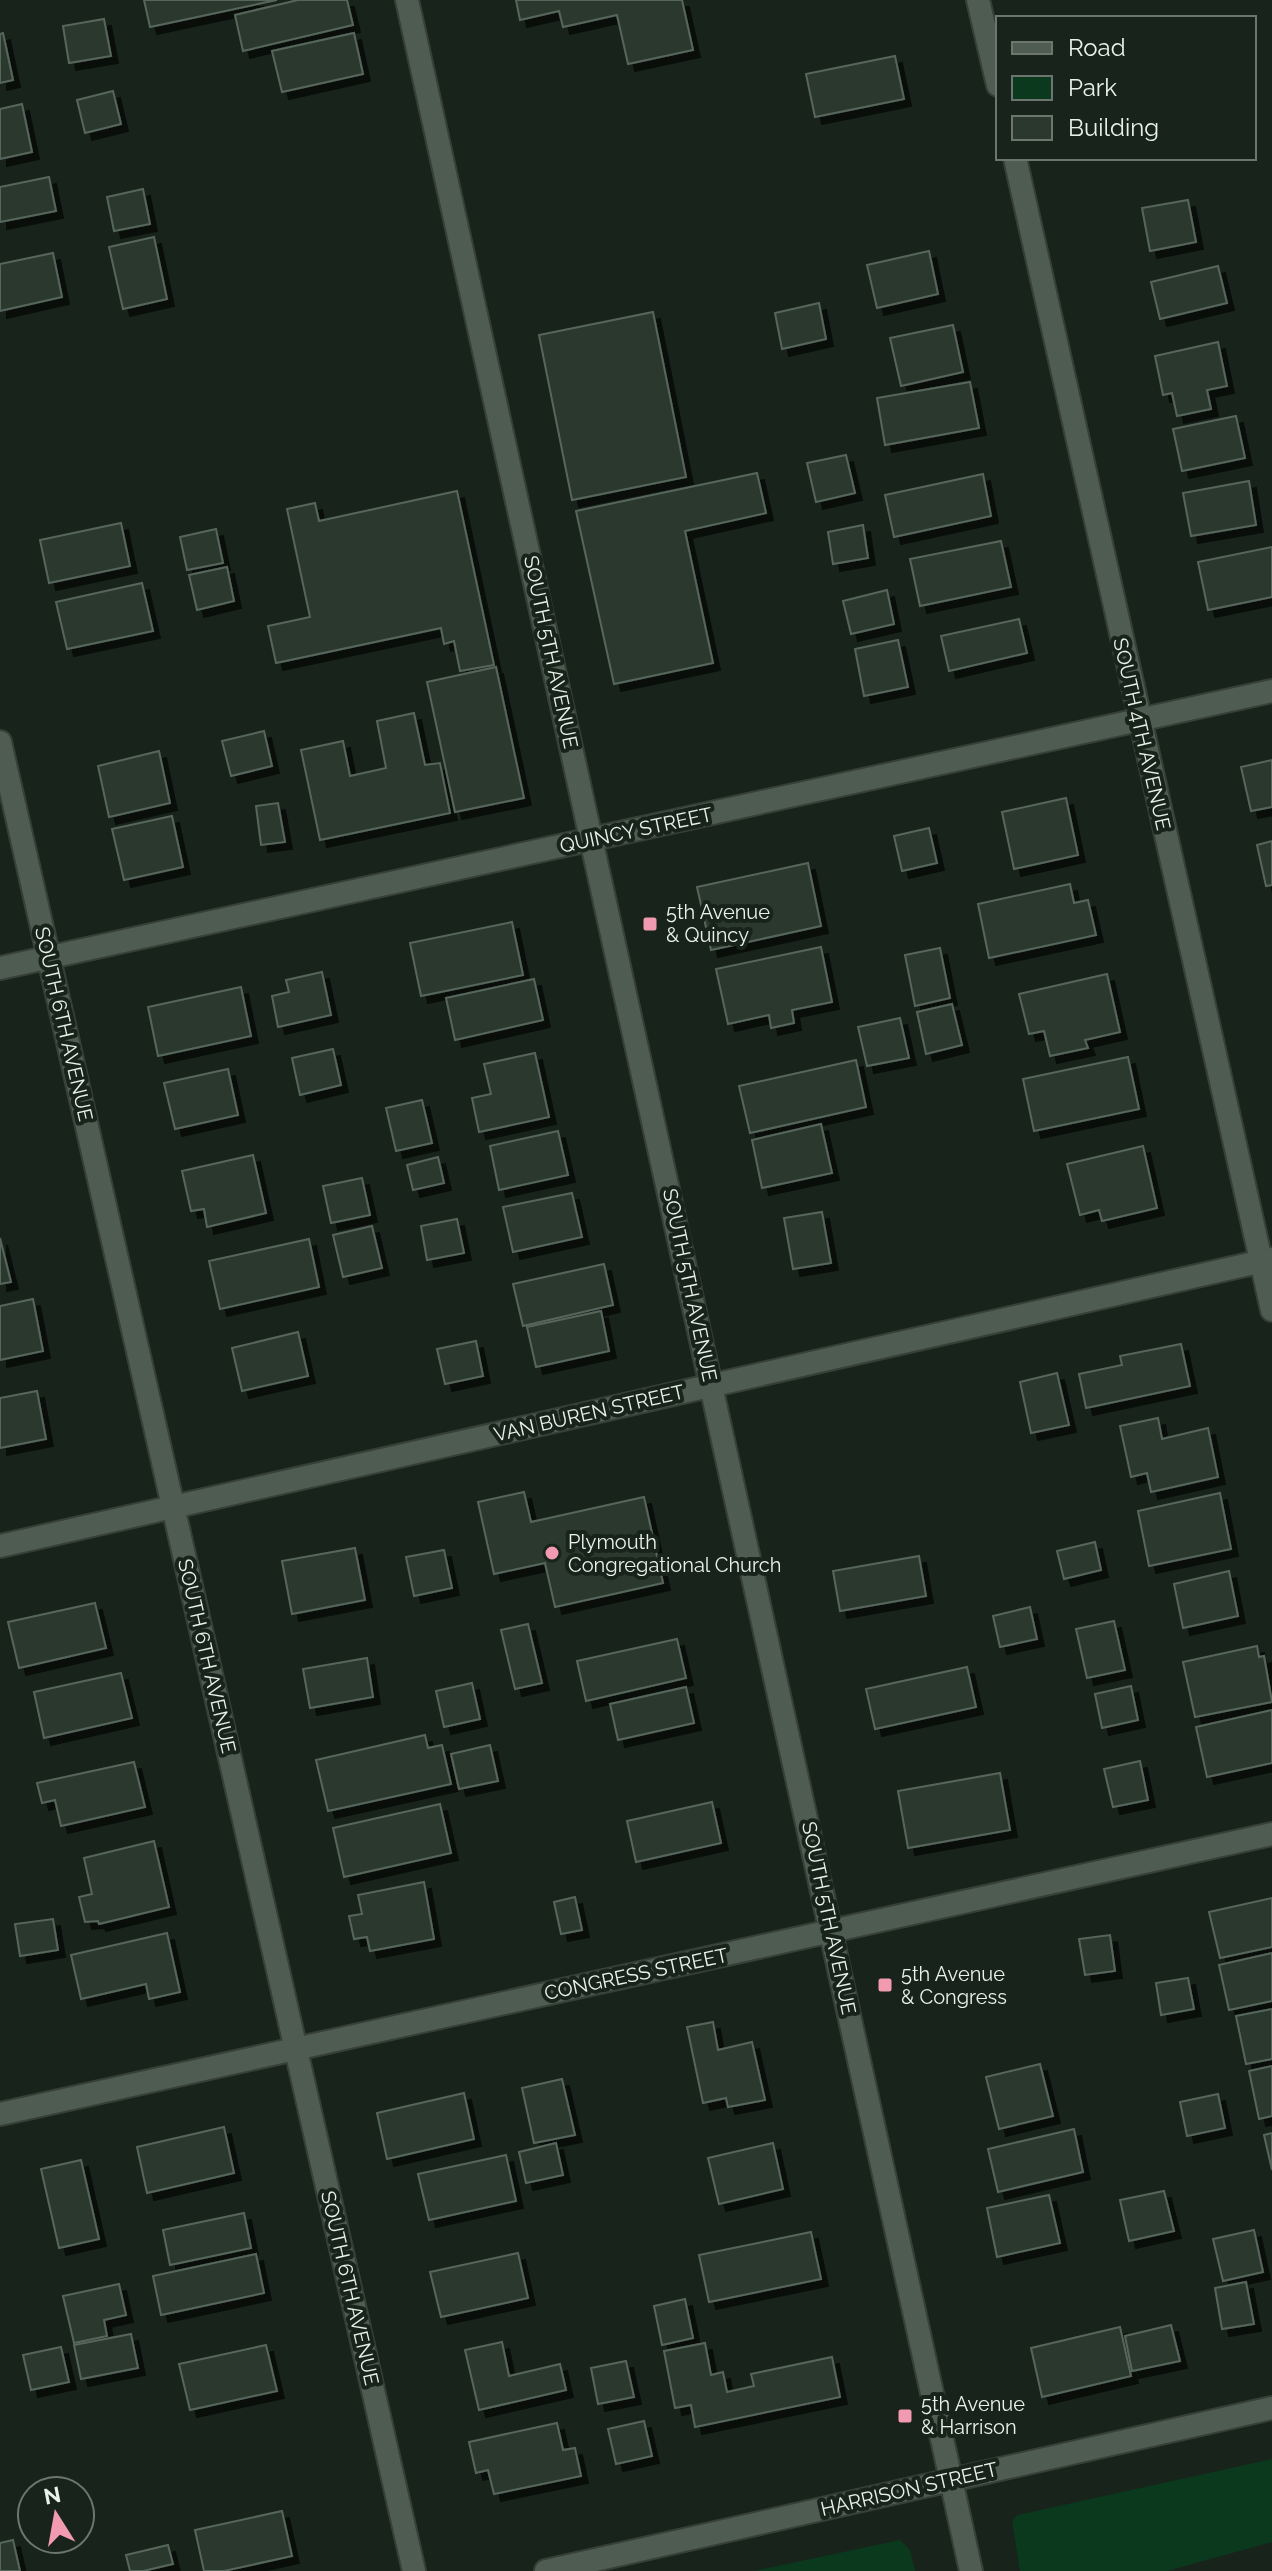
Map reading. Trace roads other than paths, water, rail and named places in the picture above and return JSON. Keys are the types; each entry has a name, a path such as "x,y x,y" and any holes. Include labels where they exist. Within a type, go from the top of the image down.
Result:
{"street":[{"name":"SOUTH 5TH AVENUE","path":"407,0 971,2571"},
{"path":"978,0 996,76"},
{"name":"SOUTH 4TH AVENUE","path":"1015,160 1139,720 1267,1260 1272,1310"},
{"name":"QUINCY STREET","path":"0,968 1272,691"},
{"name":"SOUTH 6TH AVENUE","path":"0,742 414,2571"},
{"name":"VAN BUREN STREET","path":"0,1546 1267,1260"},
{"name":"CONGRESS STREET","path":"0,2114 1272,1834"},
{"name":"HARRISON STREET","path":"546,2571 1272,2408"}],"place":[{"name":"5th Avenue & Quincy","path":"650,924"},
{"name":"Plymouth Congregational Church","path":"552,1553"},
{"name":"5th Avenue & Congress","path":"885,1985"},
{"name":"5th Avenue & Harrison","path":"905,2416"}]}
